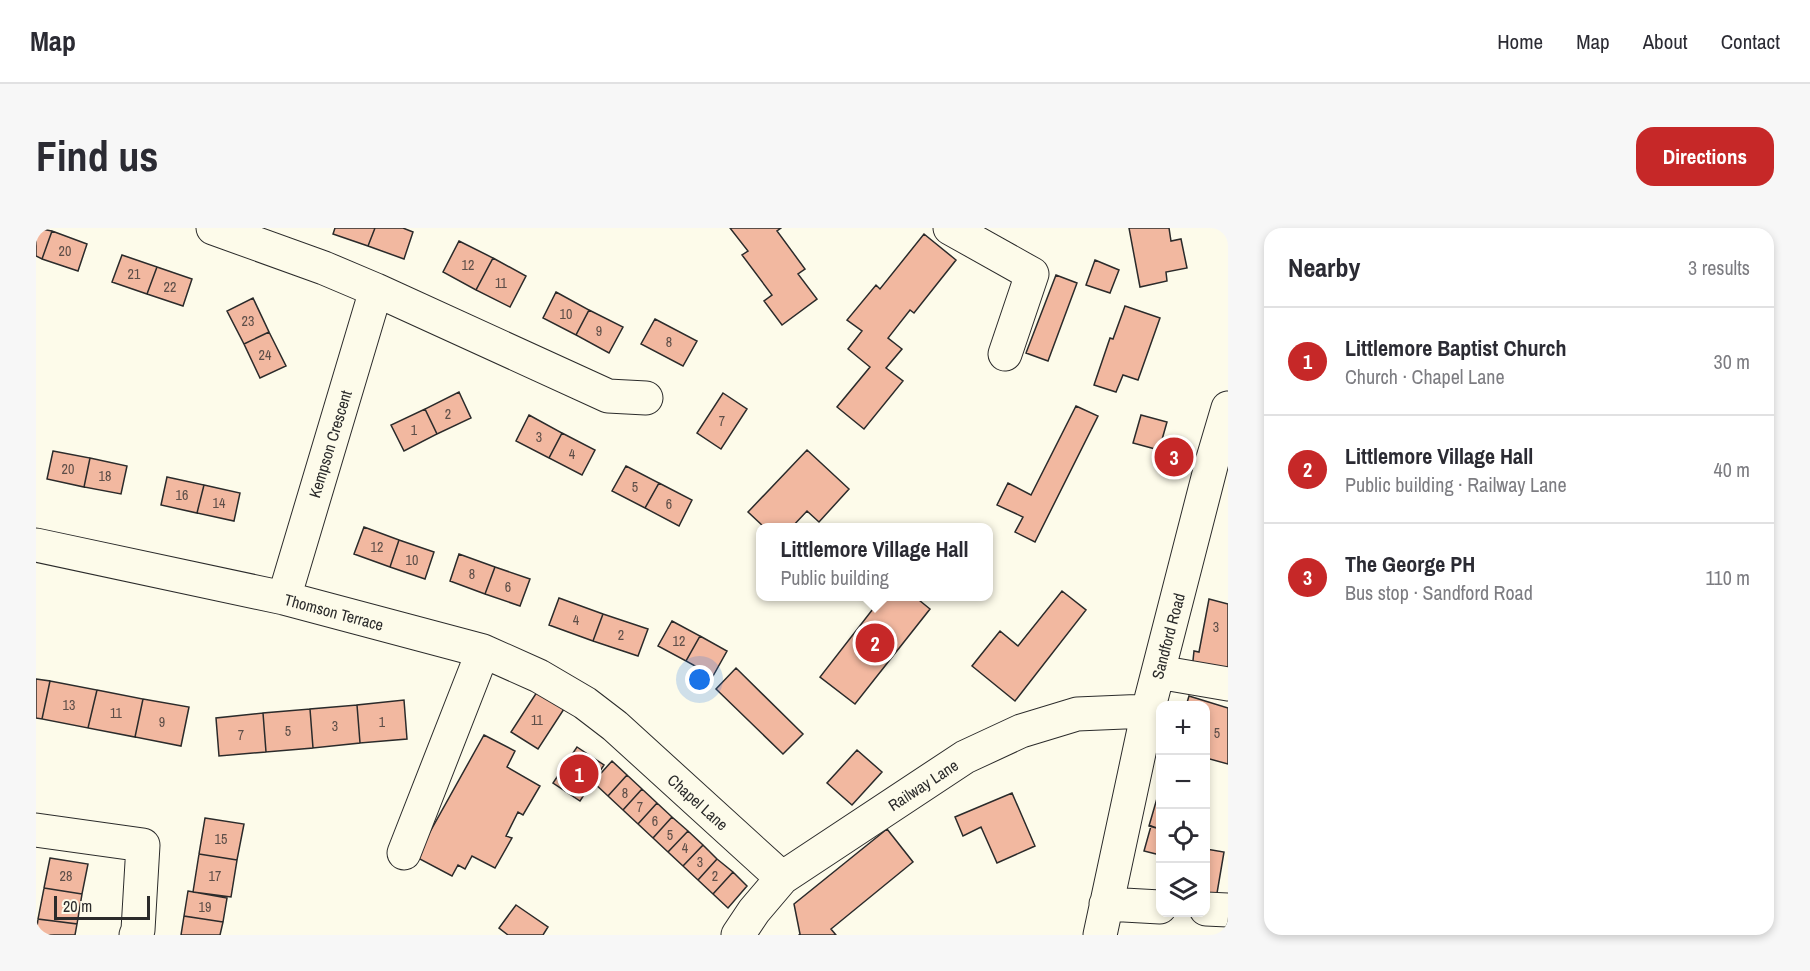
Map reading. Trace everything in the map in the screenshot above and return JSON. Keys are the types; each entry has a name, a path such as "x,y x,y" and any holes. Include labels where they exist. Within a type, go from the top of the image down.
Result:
{"street":[{"path":"213,228 324,268 376,290 608,396 645,398"},
{"path":"950,228 1032,274 1005,354"},
{"name":"Kempson Crescent","path":"284,598 376,290"},
{"name":"Sandford Road","path":"1103,919 1158,672 1220,465 1228,408"},
{"name":"Thomson Terrace","path":"36,545 284,598 483,651 540,676 585,703 615,726"},
{"path":"404,853 483,651"},
{"path":"1158,672 1228,684"},
{"name":"Railway Lane","path":"738,935 754,911 782,878 965,758 1021,731 1077,714 1148,711"},
{"name":"Chapel Lane","path":"615,726 782,878"},
{"path":"36,830 143,845 136,935"},
{"path":"1103,919 1156,908"},
{"path":"1210,909 1228,910"}],"building":[{"path":"36,228 52,231 42,259 36,256"},
{"path":"335,228 375,228 368,246 333,234"},
{"path":"375,228 403,228 413,232 404,259 368,246"},
{"path":"730,228 781,228 777,231 805,269 798,274 817,299 782,325 764,301 772,295 742,255 748,251"},
{"path":"1129,228 1169,228 1171,241 1181,239 1187,268 1166,272 1167,281 1140,287"},
{"path":"52,231 87,244 78,271 42,259"},
{"path":"924,234 956,260 914,313 910,310 888,338 902,349 886,368 903,381 864,429 837,407 870,367 848,349 862,331 847,320 876,285 880,289"},
{"path":"459,241 493,258 476,290 443,272"},
{"path":"122,255 157,267 147,294 112,282"},
{"path":"493,258 526,276 510,307 476,290"},
{"path":"1095,260 1119,270 1110,293 1086,285"},
{"path":"157,267 192,279 183,306 147,294"},
{"path":"1056,275 1077,283 1048,361 1026,353"},
{"path":"556,292 589,310 576,335 543,318"},
{"path":"253,298 269,332 244,344 227,311"},
{"path":"1125,306 1160,318 1138,380 1123,375 1116,392 1094,385 1110,338 1113,339"},
{"path":"589,310 623,327 609,353 576,335"},
{"path":"655,319 697,341 683,366 641,344"},
{"path":"269,332 286,366 260,378 244,344"},
{"path":"459,392 471,418 437,434 425,409"},
{"path":"723,393 747,409 721,449 697,433"},
{"path":"1076,406 1098,416 1035,542 1015,532 1023,517 997,505 1008,483 1031,495"},
{"path":"425,409 437,434 404,451 391,425"},
{"path":"529,415 562,433 549,458 516,441"},
{"path":"1141,415 1167,422 1159,450 1133,443"},
{"path":"562,433 595,450 582,475 549,458"},
{"path":"807,450 849,489 819,522 807,511 796,523 760,523 748,512"},
{"path":"53,451 90,458 84,487 47,479"},
{"path":"90,458 127,466 121,494 84,487"},
{"path":"626,466 659,483 645,508 612,491"},
{"path":"167,477 204,485 197,513 161,505"},
{"path":"659,483 692,500 679,526 645,508"},
{"path":"204,485 240,493 234,521 197,513"},
{"path":"364,527 399,540 390,567 354,554"},
{"path":"399,540 434,552 425,579 390,567"},
{"path":"459,554 495,567 485,594 450,581"},
{"path":"495,567 530,579 520,606 485,594"},
{"path":"1062,591 1086,610 1015,701 972,666 1000,631 1018,646"},
{"path":"559,598 603,614 593,641 549,625"},
{"path":"1209,599 1228,604 1228,677 1192,670 1194,651 1199,652"},
{"path":"879,601 920,601 930,609 855,704 820,677"},
{"path":"603,614 648,629 638,656 593,641"},
{"path":"672,621 700,636 686,661 658,646"},
{"path":"700,636 727,651 713,676 686,661"},
{"path":"736,668 803,734 783,754 716,689"},
{"path":"36,679 50,681 42,719 36,718"},
{"path":"50,681 97,690 88,728 42,719"},
{"path":"97,690 143,699 135,737 88,728"},
{"path":"537,692 564,709 538,749 511,732"},
{"path":"1189,696 1205,701 1188,701"},
{"path":"143,699 189,707 181,746 135,737"},
{"path":"404,700 407,739 360,743 357,705"},
{"path":"1210,702 1228,708 1228,764 1210,759"},
{"path":"357,705 360,743 313,748 310,709"},
{"path":"310,709 313,748 266,752 263,713"},
{"path":"263,713 266,752 219,756 216,718"},
{"path":"484,735 515,751 507,767 540,786 523,815 518,812 506,836 512,838 495,868 472,856 465,869 458,865 452,876 416,857"},
{"path":"577,747 604,765 580,801 553,783"},
{"path":"857,750 882,772 852,805 827,783"},
{"path":"612,761 627,775 608,796 593,782"},
{"path":"627,775 642,789 623,810 608,796"},
{"path":"642,789 657,803 638,824 623,810"},
{"path":"1012,793 1035,846 997,863 981,827 963,836 955,817"},
{"path":"1156,802 1156,828 1149,826"},
{"path":"657,803 672,817 653,838 638,824"},
{"path":"672,817 688,831 668,852 653,838"},
{"path":"205,818 244,824 237,860 199,854"},
{"path":"1151,826 1156,828 1156,854 1144,851"},
{"path":"887,829 913,862 831,929 836,935 799,935 794,904"},
{"path":"688,831 703,845 683,866 668,852"},
{"path":"703,845 717,859 698,880 683,866"},
{"path":"1210,850 1224,852 1215,905 1210,904"},
{"path":"199,854 237,860 231,897 193,892"},
{"path":"50,858 88,864 82,894 44,888"},
{"path":"717,859 733,872 713,894 698,880"},
{"path":"733,872 747,886 728,908 713,894"},
{"path":"44,888 82,894 77,924 38,919"},
{"path":"188,891 227,898 223,922 184,916"},
{"path":"516,905 548,927 543,935 508,935 499,928"},
{"path":"184,916 223,922 220,935 181,935"},
{"path":"38,919 77,924 75,935 36,935"}],"place":[{"name":"The George PH","path":"1174,457"},
{"name":"Littlemore Village Hall","path":"875,643"},
{"name":"Littlemore Baptist Church","path":"579,774"}]}
